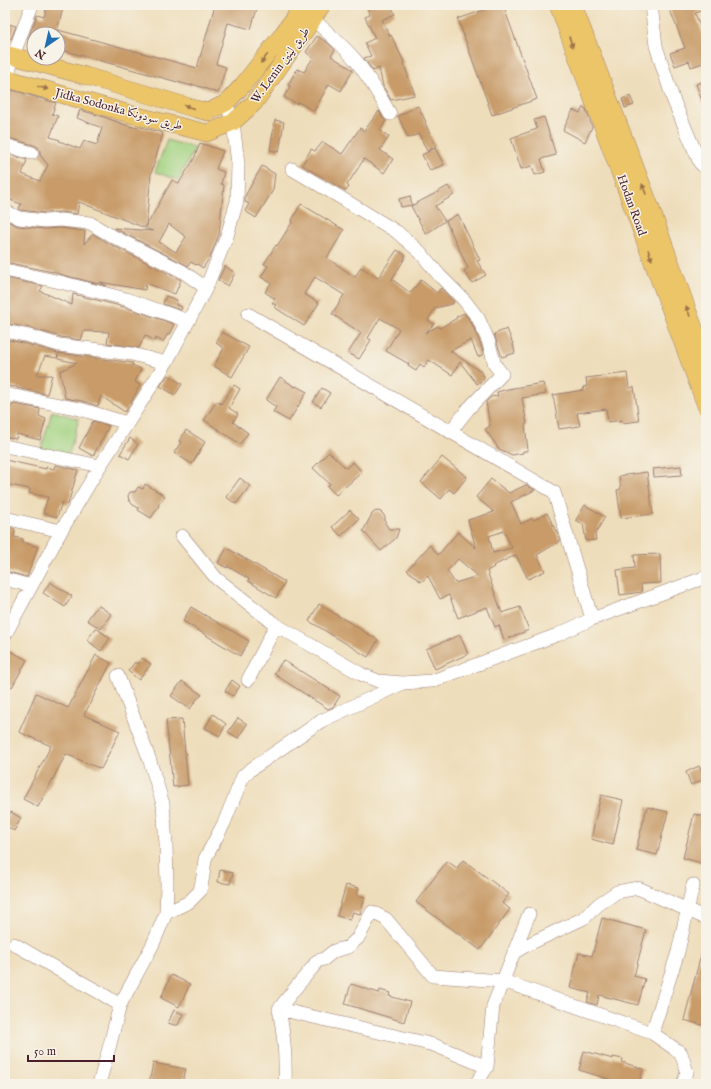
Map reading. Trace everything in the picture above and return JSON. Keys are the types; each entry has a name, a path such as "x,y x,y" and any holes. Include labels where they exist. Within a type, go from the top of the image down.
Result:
{"main road":[{"name":"W. Lenin طريق لينين","path":"233,122 254,103 288,41 303,5"},
{"name":"Hodan Road","path":"558,5 706,406"},
{"name":"Hodan Road","path":"573,5 650,206 706,361"},
{"name":"W. Lenin طريق لينين","path":"226,103 317,12"},
{"name":"Jidka Sodonka طريق سودونكا","path":"9,55 208,112 226,103"},
{"name":"Jidka Sodonka طريق سودونكا","path":"6,78 130,114 207,133 233,122"}],"street":[{"path":"6,78 9,55 32,5"},
{"path":"651,5 656,46 673,99 700,163 706,168"},
{"path":"317,12 372,84 390,114"},
{"path":"5,635 61,531 100,466 166,363 206,288 227,236 237,202 238,164 233,122 226,103"},
{"path":"5,145 32,153"},
{"path":"292,169 397,232 420,252 439,275 464,300 478,318 488,340 495,365 502,374 469,408 450,432"},
{"path":"5,211 19,218 90,223 112,236 182,271 206,288"},
{"path":"5,270 126,299 188,321"},
{"path":"248,314 554,492 592,619"},
{"path":"5,331 59,345 132,354 166,363"},
{"path":"5,394 80,409 128,423"},
{"path":"5,446 100,466"},
{"path":"5,518 61,531"},
{"path":"182,536 216,578 276,625 361,674 378,681 403,683 432,681 557,635 592,619 706,577"},
{"path":"5,579 31,586"},
{"path":"248,680 276,625"},
{"path":"98,1084 120,1005 152,944 166,913 166,864 163,804 149,758 118,676"},
{"path":"166,913 190,902 200,891 205,859 224,823 243,776 321,721 403,683"},
{"path":"652,1034 678,952 693,885"},
{"path":"515,952 584,918 599,904 618,892 638,888 706,918"},
{"path":"284,1084 286,1067 283,1029 279,1009 314,967 317,961 324,960 334,951 348,947 358,938 372,912 386,919 433,976 503,981 652,1034 681,1053 687,1072 683,1084"},
{"path":"476,1084 487,1067 493,1006 529,914"},
{"path":"14,944 120,1005"},
{"path":"279,1009 434,1045 487,1067"}],"green space":[{"path":"167,140 195,148 178,180 155,172"},
{"path":"52,411 79,419 68,457 41,449"}],"building":[{"path":"47,5 64,5 58,26 33,26 37,15 44,17"},
{"path":"215,5 258,5 251,29 228,23 216,64 226,67 218,93 192,84 192,86 66,51 66,32 197,68"},
{"path":"366,5 391,5 395,14 382,20 404,62 415,95 391,100 383,86 379,68 373,71 364,58 371,56 365,43 375,38 365,17 370,15"},
{"path":"498,5 503,5 537,99 492,115 458,19"},
{"path":"668,5 706,5 706,9 695,13 706,42 706,62 691,67 689,61 675,66 670,53 685,48"},
{"path":"5,23 16,26 11,39 5,37"},
{"path":"317,36 328,43 335,50 331,56 353,70 341,91 329,84 314,111 298,102 297,104 284,97 290,86 288,85 297,69 304,72 313,58 306,52"},
{"path":"706,81 706,109 705,109 696,84"},
{"path":"5,88 56,103 52,114 58,116 50,137 80,149 84,141 97,145 102,128 77,118 80,110 126,125 137,128 137,126 163,133 151,174 146,227 172,180 179,183 194,159 200,143 223,151 216,169 224,172 221,184 224,185 219,234 210,257 203,268 191,262 188,266 114,228 153,231 79,202 77,214 61,212 45,213 19,209 21,204 5,198 5,153 27,160 22,174 40,181 48,165 40,155 38,147 5,137","holes":["169,224 186,237 176,252 159,242"]},
{"path":"630,96 634,105 625,108 622,99"},
{"path":"418,106 436,146 427,151 419,134 408,138 398,116"},
{"path":"583,107 586,109 592,127 585,142 563,130 573,110 580,113"},
{"path":"379,111 386,121 380,130 389,137 380,150 393,159 384,173 364,159 347,185 349,187 346,191 302,165 311,149 315,151 323,142 342,154 360,128 364,131"},
{"path":"544,117 556,155 541,159 545,172 535,175 532,166 521,169 511,138 537,129 534,120"},
{"path":"275,120 284,122 279,152 270,150"},
{"path":"435,148 444,165 430,170 422,155"},
{"path":"262,166 275,174 273,190 256,218 245,211 249,204 245,202 245,196"},
{"path":"448,186 454,195 435,206 445,221 426,234 411,206"},
{"path":"410,196 412,205 401,207 399,199"},
{"path":"301,204 344,230 327,258 355,277 361,267 378,278 397,250 405,255 405,258 392,279 410,293 421,280 437,293 441,288 454,302 452,304 435,308 428,320 434,324 425,333 438,326 440,328 464,313 471,322 484,354 478,357 471,340 450,351 480,371 484,376 484,379 477,384 460,362 452,375 429,360 424,367 420,364 416,371 408,366 409,364 386,351 399,329 380,318 368,338 371,340 359,359 348,353 361,333 332,314 344,295 315,277 304,294 319,303 304,326 274,307 276,305 272,303 275,299 265,292 271,283 261,277 268,266 264,264 293,221 292,220"},
{"path":"458,214 480,260 477,261 486,275 472,283 464,271 468,268 446,221"},
{"path":"5,220 18,226 85,231 84,244 93,234 181,280 175,294 146,283 145,290 100,282 107,286 59,274 53,271 5,262"},
{"path":"225,266 235,273 228,286 218,280"},
{"path":"5,278 43,286 40,291 72,305 73,294 124,307 174,324 169,335 167,335 163,342 156,338 155,341 145,335 139,348 107,343 109,332 84,331 81,340 61,337 31,328 5,323"},
{"path":"166,296 177,300 176,305 182,307 181,310 163,304"},
{"path":"507,329 515,353 502,357 494,334"},
{"path":"222,332 249,347 232,377 214,366 224,348 216,343"},
{"path":"5,339 58,353 133,363 132,365 141,369 135,382 140,385 125,412 101,396 98,406 65,398 60,371 77,363 58,359 58,355 57,358 45,356 37,375 52,375 47,394 17,387 5,386"},
{"path":"627,373 629,388 634,387 639,421 622,423 622,420 608,422 606,409 577,413 580,426 559,429 553,395 584,390 583,387 587,386 586,378"},
{"path":"168,375 182,384 175,395 160,386"},
{"path":"280,377 295,387 296,386 307,392 289,421 273,412 276,407 266,400"},
{"path":"543,383 546,394 522,398 527,424 525,425 528,451 523,451 523,453 512,455 497,448 485,429 490,426 486,402 491,397 498,396 497,392"},
{"path":"234,385 240,389 229,408 238,414 233,422 248,433 240,444 204,420 217,401 221,404"},
{"path":"322,388 330,393 321,407 313,402"},
{"path":"13,404 40,409 39,416 46,419 40,440 17,434 16,439 5,437 5,405 12,406"},
{"path":"93,421 109,426 93,456 79,448"},
{"path":"186,430 205,442 192,464 174,453"},
{"path":"130,438 138,444 129,459 120,454"},
{"path":"329,452 346,468 353,462 362,472 336,495 327,486 330,484 313,468"},
{"path":"442,457 467,477 454,493 449,489 441,499 421,482"},
{"path":"5,460 46,469 46,467 54,469 55,465 78,470 68,504 67,505 62,502 57,517 43,513 48,497 29,493 30,489 5,484"},
{"path":"681,466 682,475 654,477 653,469"},
{"path":"647,472 653,514 621,518 617,490 621,489 619,476"},
{"path":"240,478 250,486 236,504 226,497"},
{"path":"491,479 509,493 526,485 535,490 511,502 521,524 533,518 534,520 547,513 560,541 537,555 545,571 528,579 516,555 493,566 494,567 487,571 502,613 520,607 529,630 504,640 499,625 495,627 487,607 458,618 449,595 440,599 428,576 421,582 407,570 430,545 438,555 458,532 476,548 468,520 494,512 476,497","holes":["504,531 512,548 493,553 489,536","458,559 478,576 455,583 447,571"]},
{"path":"145,484 165,496 151,518 138,510 139,508 133,505 128,496 130,492 135,492 138,487 143,489"},
{"path":"585,505 605,517 595,534 596,540 586,541 583,524 576,520"},
{"path":"350,510 359,519 341,536 332,527"},
{"path":"378,511 385,517 385,523 389,529 399,529 396,538 381,551 363,531 372,514"},
{"path":"5,526 15,529 14,537 23,539 23,542 38,547 27,577 5,571"},
{"path":"227,548 285,582 276,598 248,581 249,579 227,566 227,568 218,563"},
{"path":"660,554 661,583 641,584 642,592 620,595 617,570 635,568 634,555"},
{"path":"50,582 72,596 65,607 43,593"},
{"path":"319,604 378,640 368,657 309,621"},
{"path":"98,605 111,614 101,629 87,620"},
{"path":"191,607 249,641 240,656 183,621"},
{"path":"96,628 110,638 101,651 87,640"},
{"path":"460,635 468,654 435,669 426,649"},
{"path":"9,650 27,660 12,687 5,683 5,658"},
{"path":"96,655 111,663 84,715 120,731 101,769 66,754 38,807 23,799 51,746 19,732 36,693 68,708"},
{"path":"142,658 151,664 139,680 128,671 135,662 137,664"},
{"path":"283,660 340,696 333,707 328,709 274,674"},
{"path":"232,680 240,686 233,696 225,691"},
{"path":"182,681 202,695 190,709 171,696"},
{"path":"213,714 226,724 220,736 205,728"},
{"path":"238,718 247,724 238,738 228,732"},
{"path":"182,719 188,785 173,787 166,720"},
{"path":"699,766 705,779 691,785 686,772"},
{"path":"601,795 623,800 613,845 591,839"},
{"path":"647,807 668,812 657,855 636,850"},
{"path":"11,812 21,818 14,831 5,825 5,821"},
{"path":"694,814 706,817 705,864 683,858"},
{"path":"463,860 509,894 502,903 510,909 480,950 416,902 447,861 457,868"},
{"path":"220,870 233,873 230,884 218,882"},
{"path":"346,885 359,888 357,895 365,897 360,914 353,912 350,920 337,916"},
{"path":"602,918 646,930 634,976 645,979 638,1005 599,995 597,1005 587,1002 590,993 570,988 579,953 592,956"},
{"path":"703,947 706,947 706,1026 684,1020"},
{"path":"171,975 190,984 179,1007 161,998"},
{"path":"351,984 379,993 380,990 390,993 389,996 410,1002 404,1022 345,1004"},
{"path":"174,1010 183,1014 178,1025 168,1023"},
{"path":"584,1051 613,1059 613,1057 623,1059 622,1062 643,1069 639,1084 625,1084 579,1070"},
{"path":"153,1063 186,1069 182,1084 149,1084"}]}
